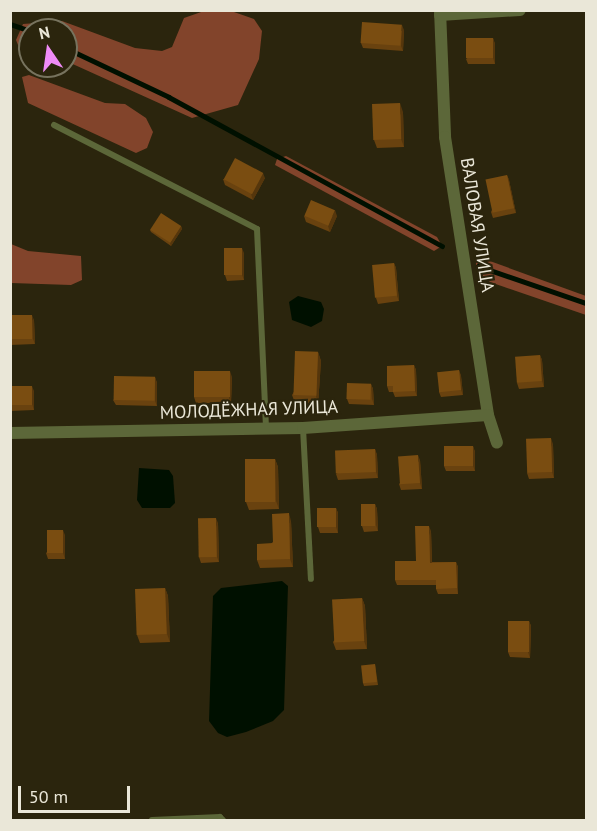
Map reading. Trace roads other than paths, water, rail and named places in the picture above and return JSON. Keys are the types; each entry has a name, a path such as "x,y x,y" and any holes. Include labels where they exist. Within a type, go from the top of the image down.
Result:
{"street":[{"path":"440,13 520,10"},
{"name":"ВАЛОВАЯ УЛИЦА","path":"440,13 445,137 488,414 497,444"},
{"name":"МОЛОДЁЖНАЯ УЛИЦА","path":"10,433 303,428 488,414"}],"lane":[{"path":"54,125 257,229 266,429"},
{"path":"303,428 311,579"},
{"path":"152,820 220,817 223,820"}],"waterway":[{"path":"10,24 18,27"},
{"path":"78,54 169,97 442,246"},
{"path":"478,266 586,303"}]}
